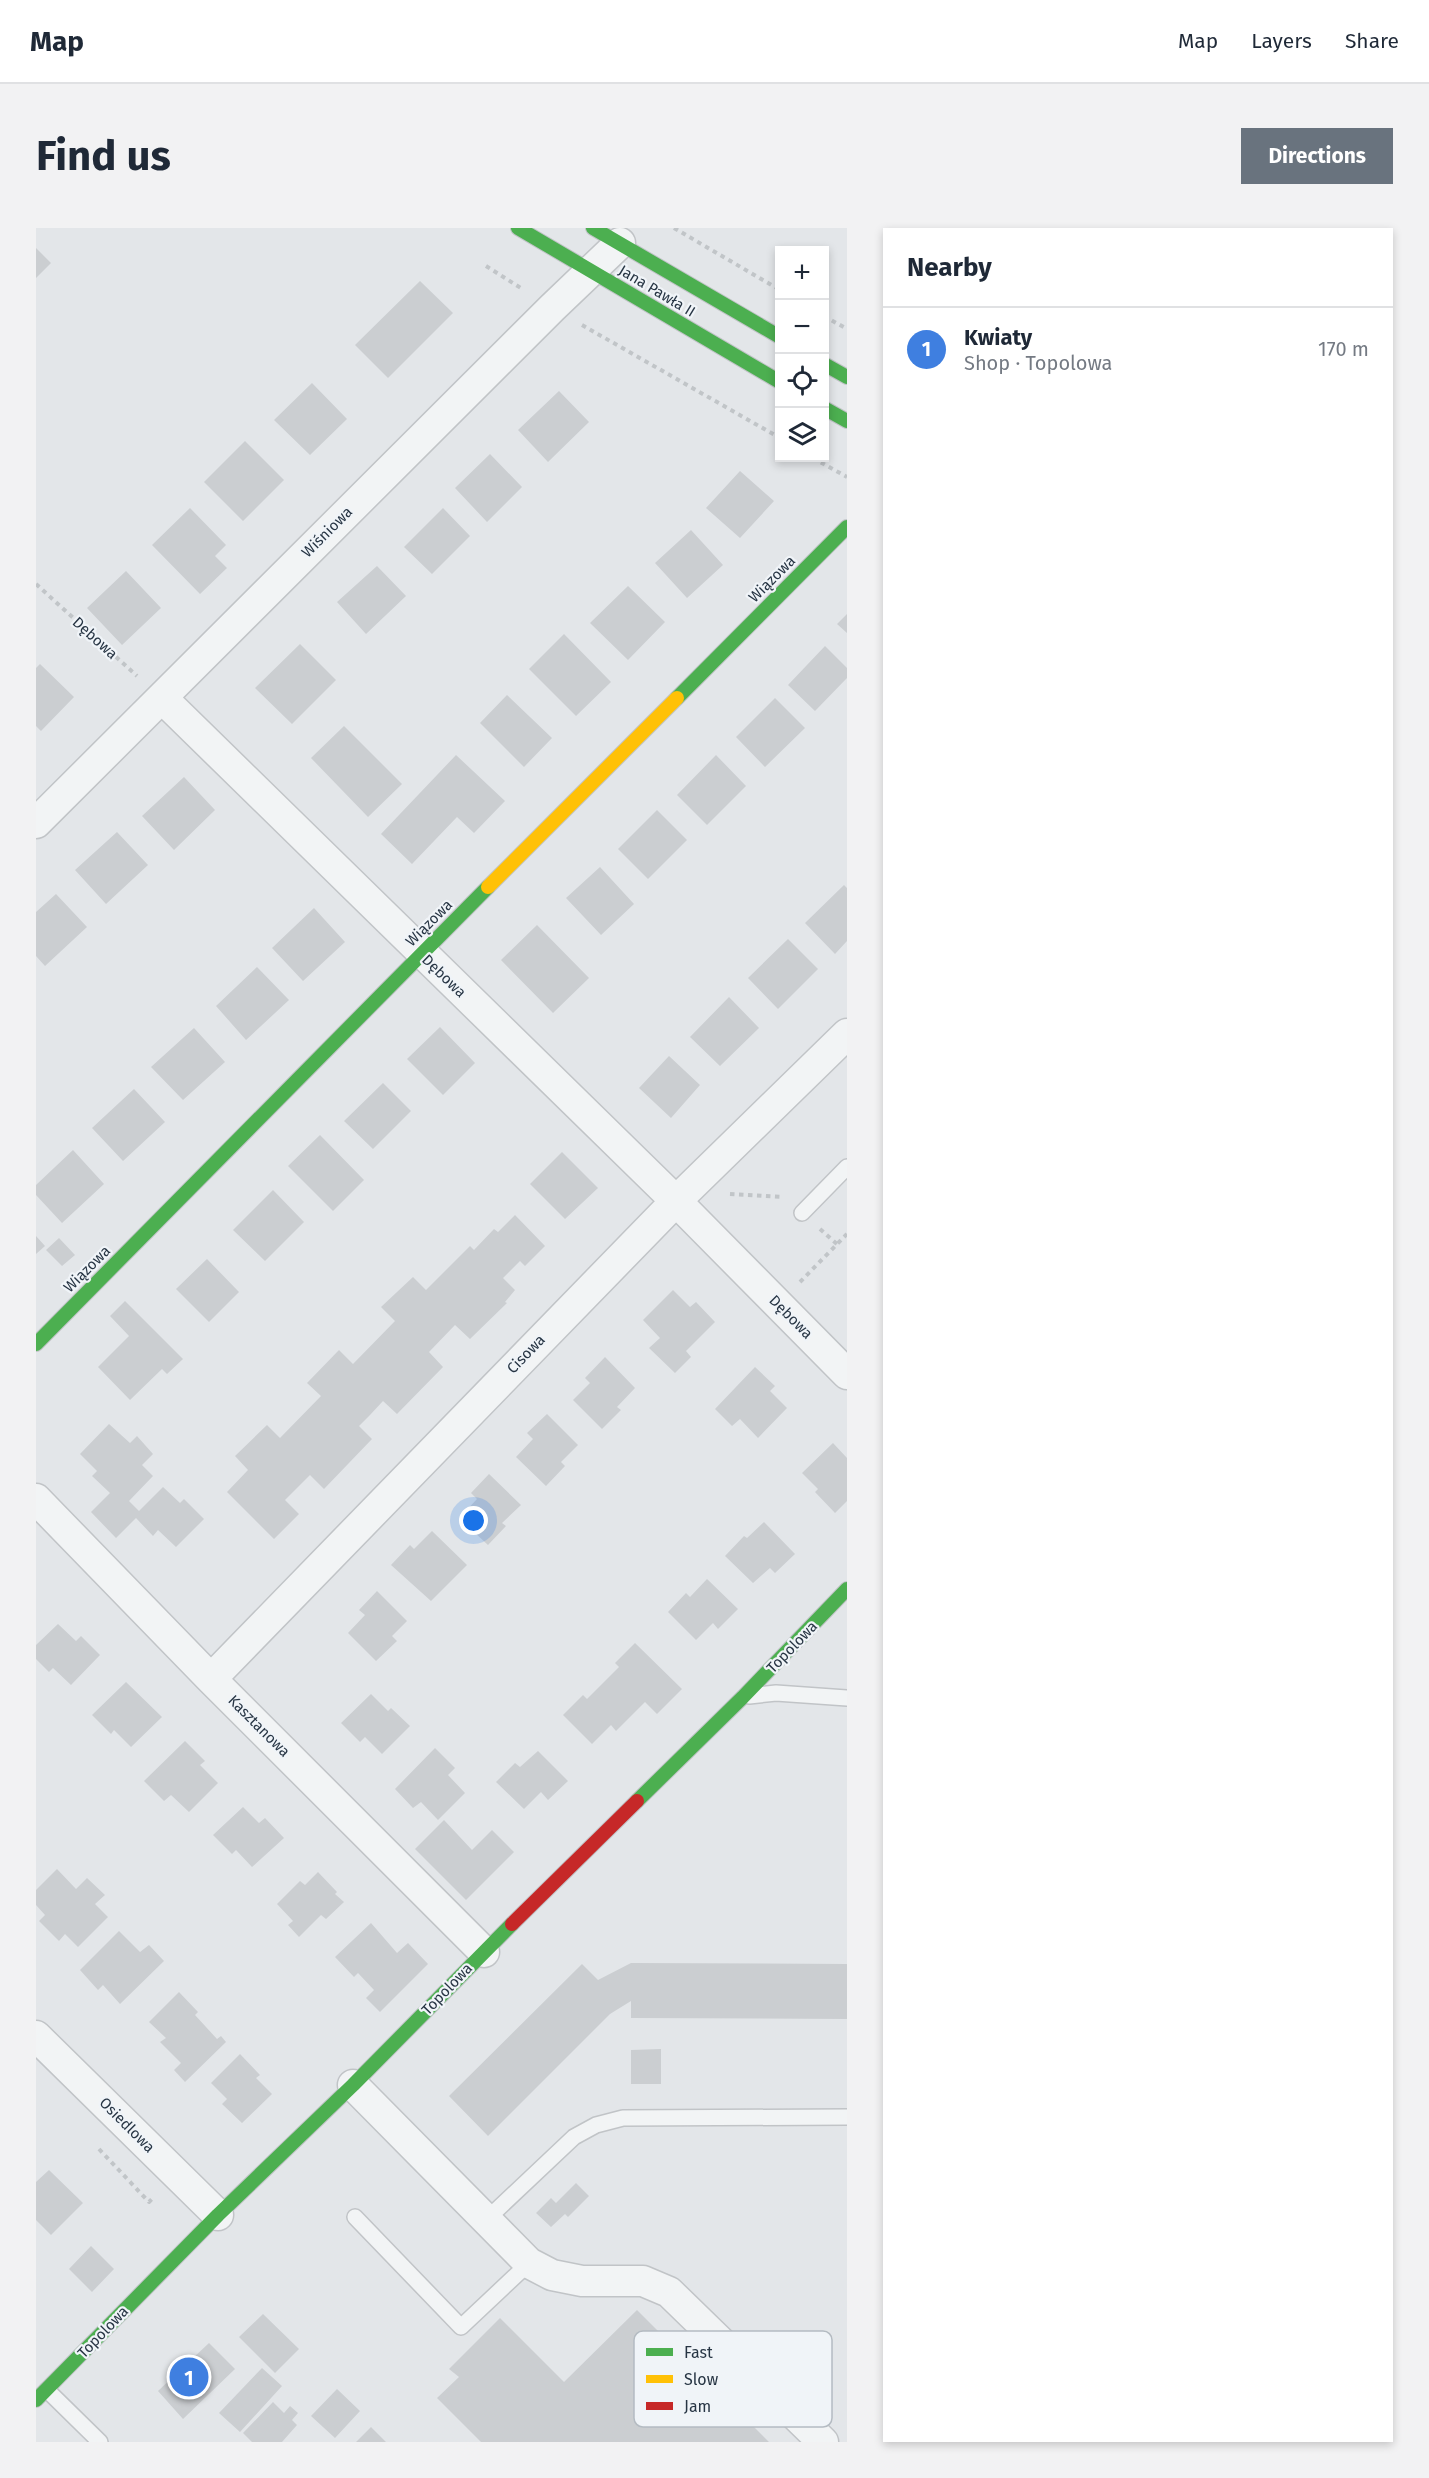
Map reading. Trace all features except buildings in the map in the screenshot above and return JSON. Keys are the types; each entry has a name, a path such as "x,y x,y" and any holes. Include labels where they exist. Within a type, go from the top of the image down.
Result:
{"street":[{"name":"Jana Pawła II","path":"518,228 775,379"},
{"name":"Jana Pawła II","path":"593,228 775,334"},
{"name":"Wiśniowa","path":"36,824 552,308 620,243"},
{"path":"829,366 847,377"},
{"path":"829,410 847,421"},
{"name":"Wiązowa","path":"36,1344 847,527"},
{"name":"Dębowa","path":"162,698 421,954 676,1201 847,1374"},
{"name":"Cisowa","path":"211,1679 676,1201 847,1034"},
{"name":"Kasztanowa","path":"36,1498 211,1679 484,1952"},
{"name":"Topolowa","path":"41,2395 218,2214 353,2085 484,1952 743,1697 847,1589"},
{"name":"Osiedlowa","path":"36,2036 218,2214"},
{"path":"353,2085 529,2263 552,2275 582,2281 643,2281 669,2292 709,2331"},
{"path":"808,2427 823,2442"}],"lane":[{"path":"802,1213 847,1167"},
{"path":"743,1697 776,1693 847,1698"},
{"path":"485,2221 574,2137 596,2125 623,2118 847,2117"},
{"path":"355,2217 461,2327 529,2263"},
{"name":"Topolowa","path":"41,2395 100,2442"}],"path":[{"path":"674,228 775,287"},
{"path":"486,266 552,308 775,435"},
{"path":"829,318 847,329"},
{"path":"820,462 847,477"},
{"name":"Dębowa","path":"36,584 162,698"},
{"path":"795,1286 847,1234"}],"traffic: fast":[{"path":"518,228 775,379"},
{"path":"593,228 775,334"},
{"path":"829,367 847,377"},
{"path":"829,411 847,421"},
{"path":"677,698 847,527"},
{"path":"36,1344 488,887"},
{"path":"637,1801 743,1697 847,1589"},
{"path":"36,2400 218,2215 353,2085 512,1924"}],"traffic: slow":[{"path":"488,887 677,698"}],"traffic: jam":[{"path":"512,1924 637,1801"}],"place":[{"name":"Kwiaty","path":"189,2377"}]}
